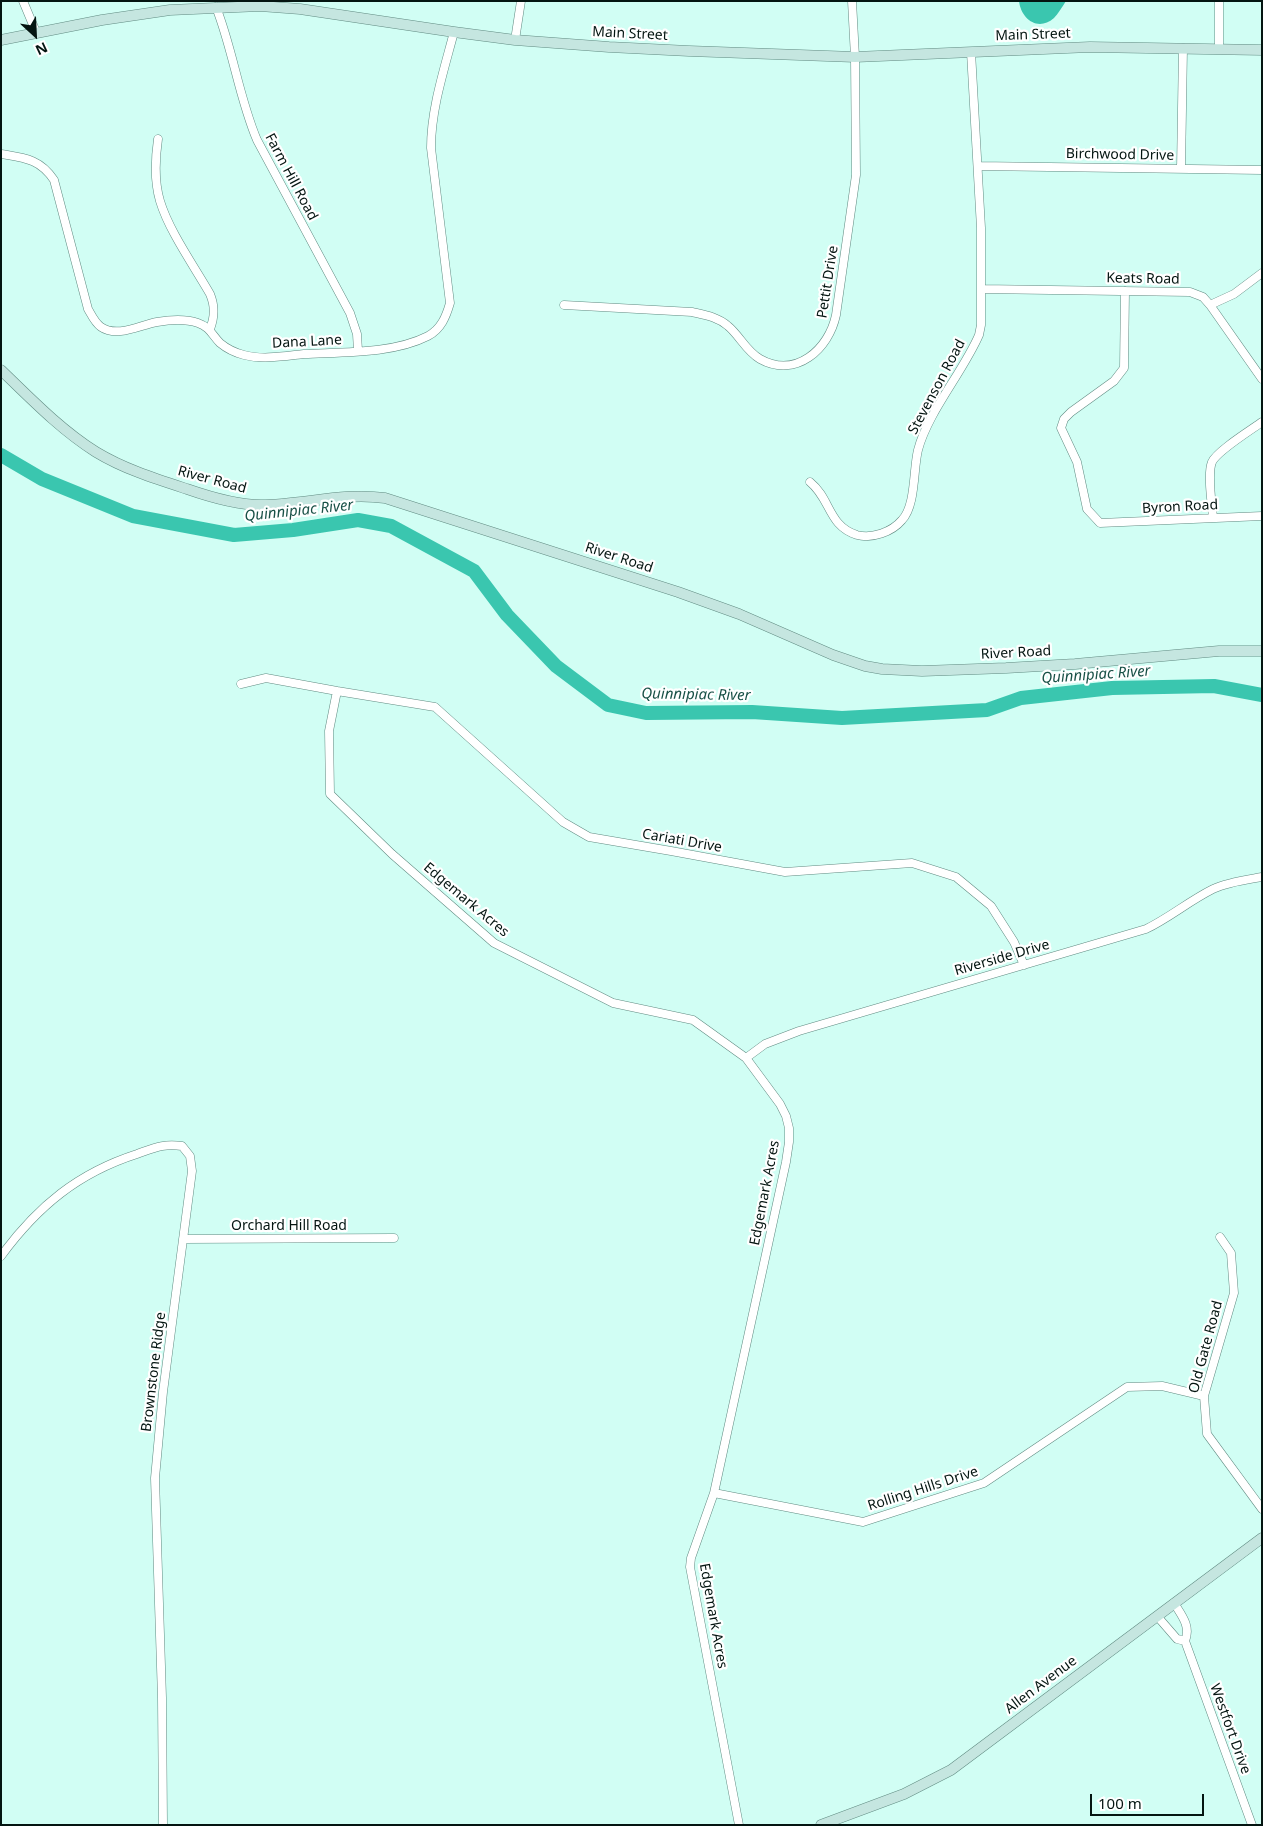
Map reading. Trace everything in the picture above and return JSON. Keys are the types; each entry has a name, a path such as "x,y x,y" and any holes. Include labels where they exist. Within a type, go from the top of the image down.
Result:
{"main road":[{"name":"Main Street","path":"1,40 102,20 152,13 216,7 260,6 300,9 515,40 656,50 855,56 1090,47 1262,50"},
{"name":"River Road","path":"1,370 47,414 80,441 110,459 152,477 222,499 259,505 289,504 354,496 385,498 678,592 738,614 833,655 865,666 922,671 1006,668 1219,651 1262,651"},
{"name":"Allen Avenue","path":"821,1825 904,1794 951,1770 1262,1538"}],"street":[{"path":"23,1 36,32"},
{"path":"515,40 521,1"},
{"name":"Pettit Drive","path":"564,305 692,312 707,315 728,326 744,345 761,360 774,364 786,365 799,362 811,357 824,344 833,328 856,175 855,56 852,1"},
{"path":"1219,1 1219,49"},
{"name":"Farm Hill Road","path":"216,7 223,23 249,121 257,140 350,314 357,334 358,351"},
{"name":"Dana Lane","path":"1,154 30,159 48,171 54,180 88,309 93,319 101,327 110,331 122,331 157,322 175,320 198,323 210,329 220,343 242,354 252,356 380,350 428,337 439,328 447,315 450,303 431,148 431,132 433,114 454,32"},
{"path":"1181,169 1183,48"},
{"name":"Stevenson Road","path":"810,482 823,495 836,522 846,530 858,535 870,536 894,528 904,519 910,504 918,450 929,424 979,335 981,325 982,228 971,52"},
{"path":"158,139 155,159 160,200 172,228 210,294 214,305 214,318 210,329"},
{"name":"Birchwood Drive","path":"978,166 1262,170"},
{"path":"1210,306 1234,294 1262,273"},
{"name":"Keats Road","path":"981,289 1190,292 1203,297 1262,379"},
{"name":"Byron Road","path":"1125,291 1124,368 1114,381 1071,412 1064,419 1061,428 1076,462 1087,509 1100,523 1262,516"},
{"path":"1213,518 1210,472 1212,462 1218,455 1262,422"},
{"path":"240,684 266,678 337,691"},
{"name":"Cariati Drive","path":"337,691 435,707 563,822 589,838 785,872 912,864 956,876 991,906 1014,942 1024,965"},
{"name":"Edgemark Acres","path":"337,691 329,731 330,794 392,854 494,943 613,1003 693,1020 746,1058 783,1110 789,1128 789,1142 714,1493 691,1558 690,1567 739,1825"},
{"name":"Riverside Drive","path":"746,1058 765,1044 799,1031 1146,929 1212,890 1226,884 1262,877"},
{"name":"Brownstone Ridge","path":"1,1256 16,1236 47,1204 79,1179 116,1161 168,1144 182,1146 190,1156 192,1171 163,1392 155,1478 162,1698 163,1825"},
{"name":"Old Gate Road","path":"1220,1237 1231,1253 1234,1293 1204,1396 1207,1434 1262,1508"},
{"name":"Orchard Hill Road","path":"183,1240 394,1238"},
{"name":"Rolling Hills Drive","path":"714,1493 863,1522 984,1483 1127,1387 1162,1386 1204,1396"},
{"name":"Westfort Drive","path":"1174,1603 1187,1625 1185,1641 1252,1825"},
{"path":"1157,1616 1177,1639 1185,1641"}],"shaded area":[{"path":"1019,1 1066,1 1054,18 1042,24 1036,24 1031,22 1023,13"}],"waterway":[{"name":"Quinnipiac River","path":"1,455 42,479 133,516 234,535 293,530 358,520 391,526 474,571 507,615 556,666 608,705 646,713 752,712 842,718 987,710 1021,698 1112,688 1214,686 1262,695"}]}
